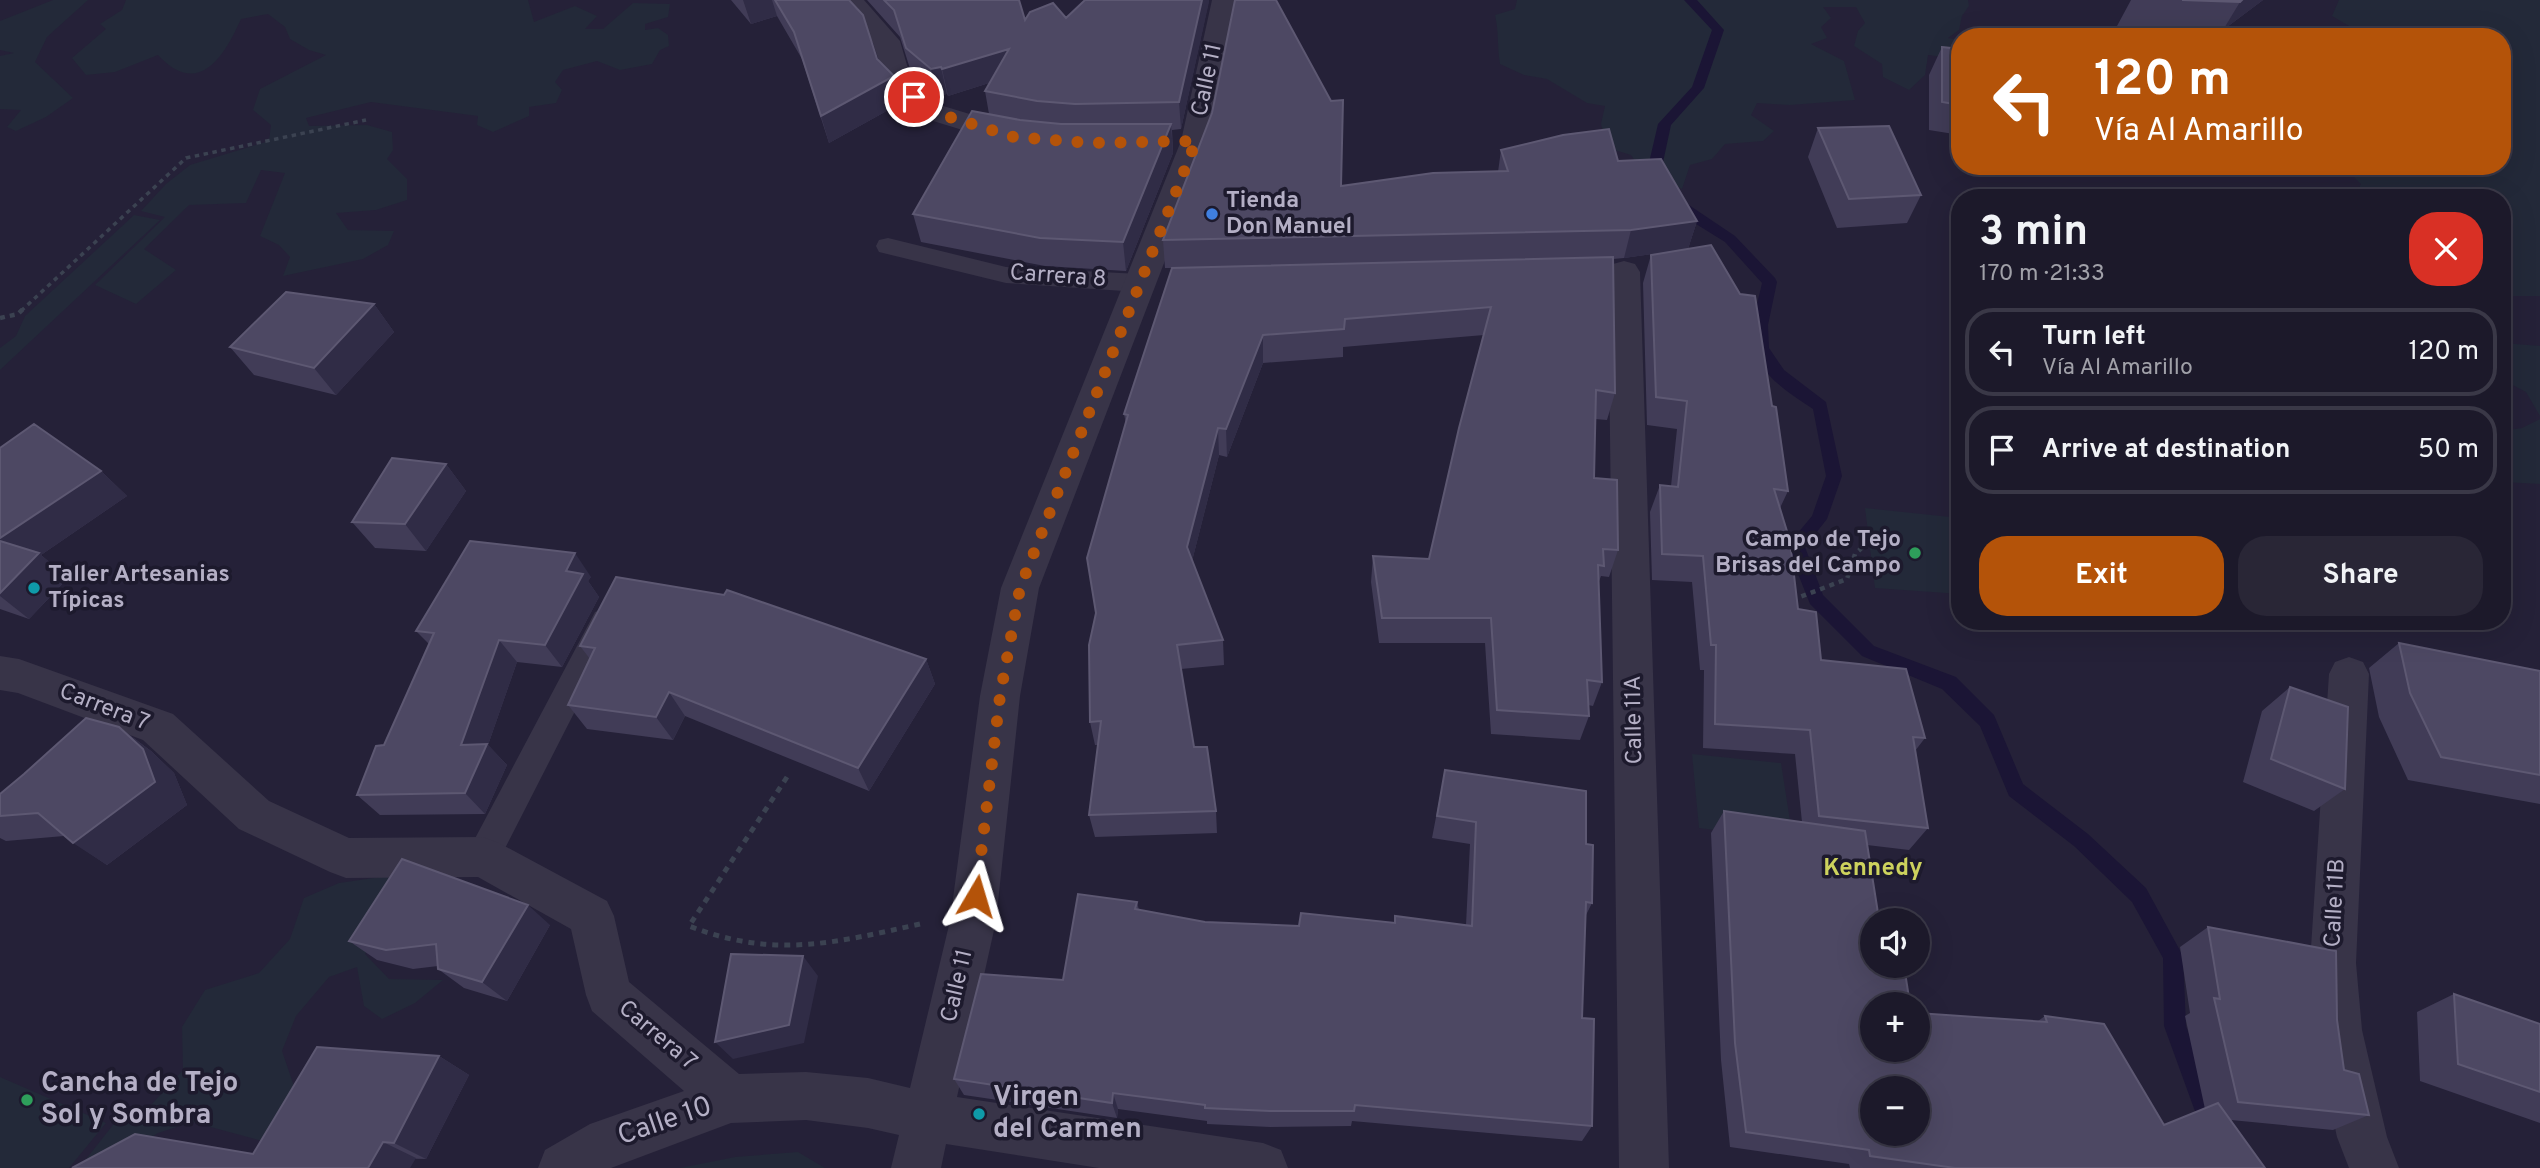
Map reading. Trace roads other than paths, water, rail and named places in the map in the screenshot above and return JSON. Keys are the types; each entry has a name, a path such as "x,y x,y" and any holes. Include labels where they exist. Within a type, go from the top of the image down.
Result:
{"street":[{"path":"850,0 886,41 898,82 930,111 1014,137 1039,139"},
{"name":"Calle 11","path":"916,1168 973,921 1000,696 1020,588 1153,283 1182,141 1225,0"},
{"name":"Calle 11A","path":"1626,270 1644,1168"},
{"name":"Carrera 7","path":"0,673 19,676 158,727 254,815 346,858 483,857 591,916 609,995 731,1099"},
{"name":"Calle 11B","path":"2349,674 2333,963 2338,1030 2362,1137 2374,1168"},
{"path":"731,1099 806,1096 868,1103 928,1116 1264,1168"},
{"name":"Calle 10","path":"563,1168 608,1142 731,1099"}],"lane":[{"name":"Carrera 8","path":"888,246 1006,275 1153,283"},
{"path":"483,857 618,597"}],"waterway":[{"path":"1659,181 1655,167 1665,124 1698,88 1718,30 1690,0"},
{"path":"1677,202 1685,211 1730,239 1770,282 1761,325 1761,348 1778,374 1820,406 1834,476 1819,519 1796,546 1816,599 1868,651 1949,683 1987,721 2016,790 2081,840 2139,895 2173,956 2175,1026 2208,1117 2216,1127"}],"place":[{"name":"Tienda Don Manuel","path":"1212,214"},
{"name":"Campo de Tejo Brisas del Campo","path":"1915,553"},
{"name":"Taller Artesanias Típicas","path":"34,588"},
{"name":"Cancha de Tejo Sol y Sombra","path":"27,1100"},
{"name":"Virgen del Carmen","path":"979,1114"}],"district":[{"name":"Kennedy","path":"1873,869"}]}
